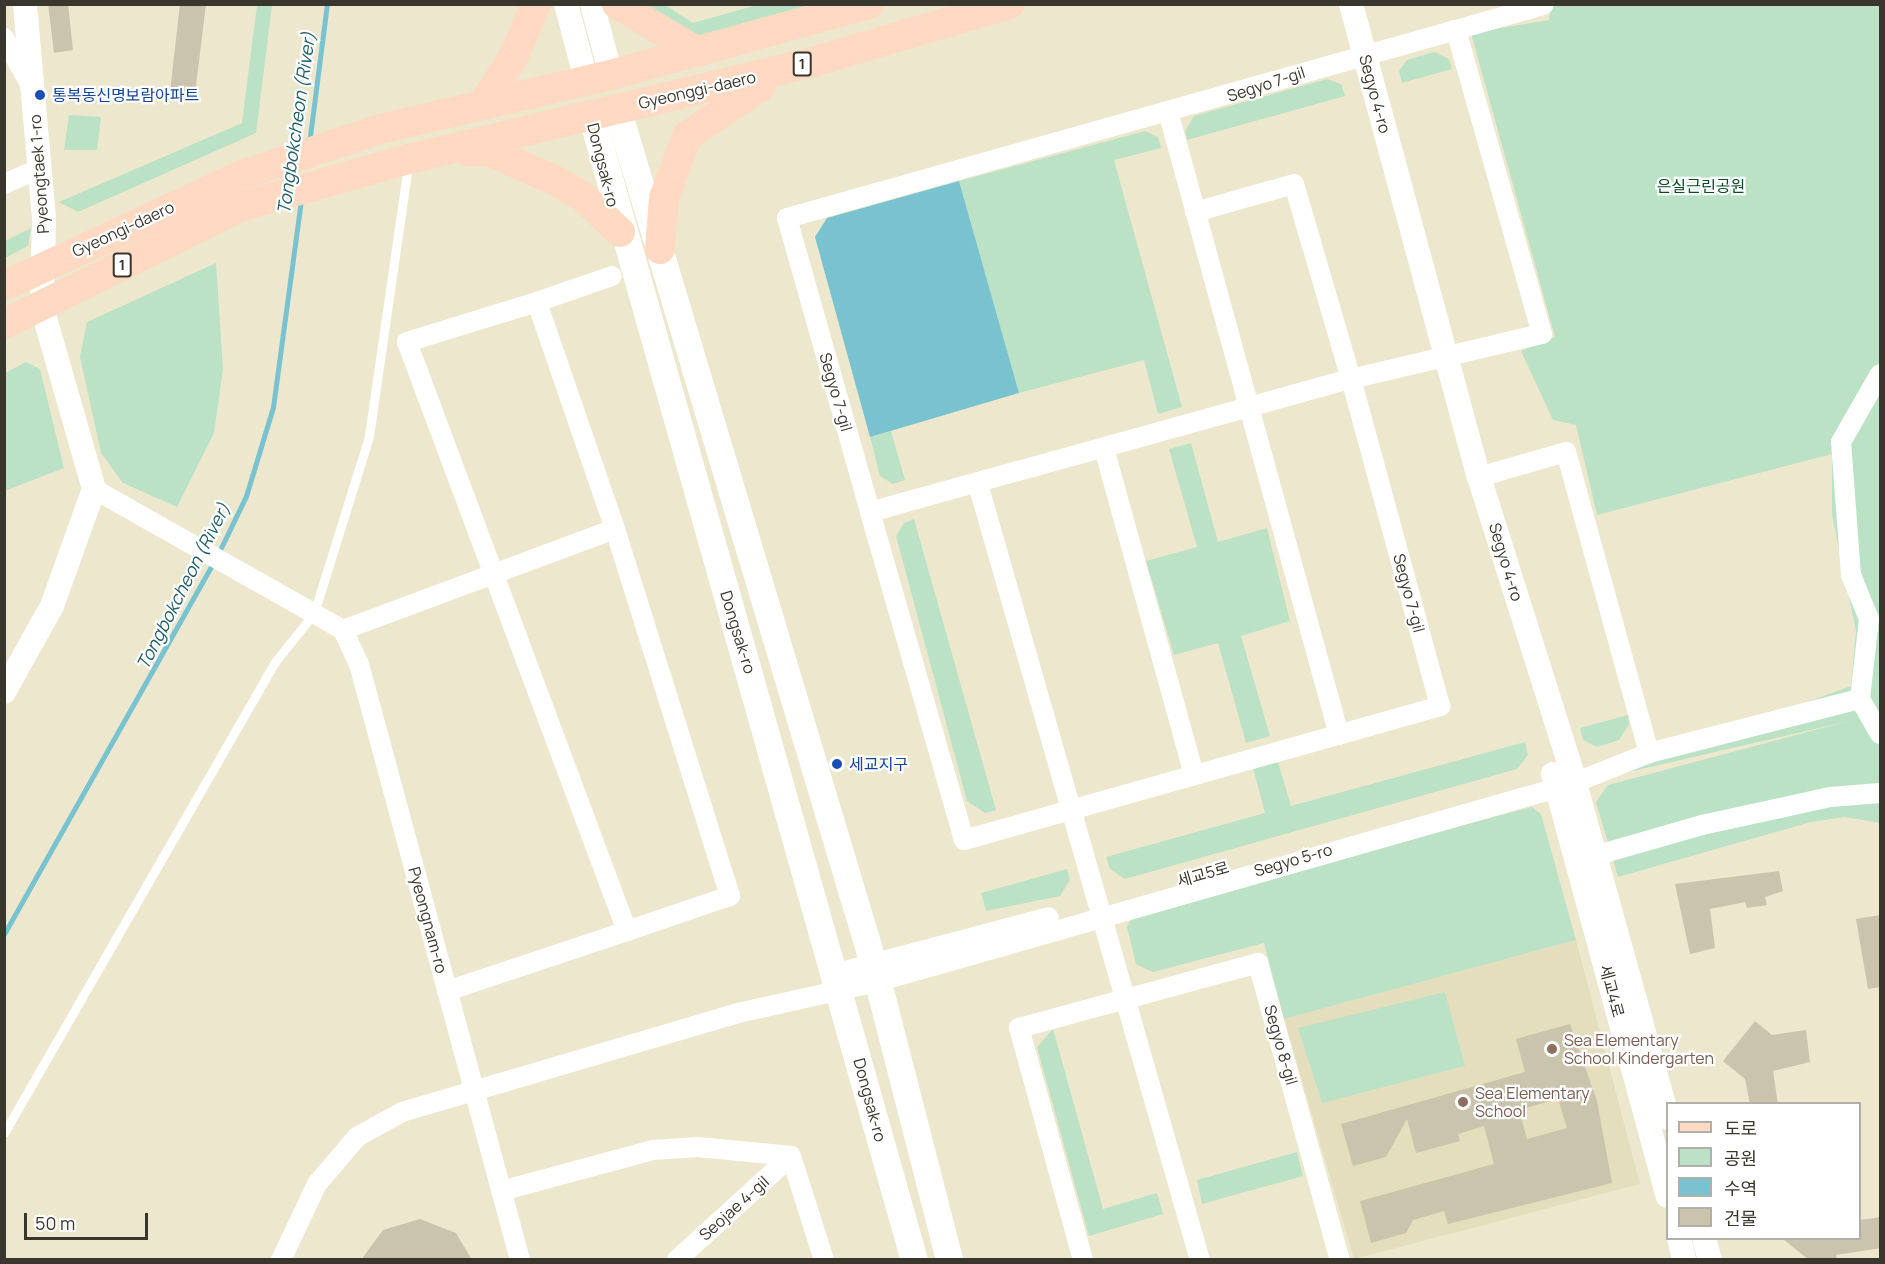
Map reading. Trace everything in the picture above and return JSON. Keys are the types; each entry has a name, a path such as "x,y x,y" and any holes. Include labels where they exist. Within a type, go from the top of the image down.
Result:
{"main road":[{"path":"483,104 515,54 536,4"},
{"path":"617,4 698,52"},
{"name":"1","path":"483,104 698,52 868,4"},
{"name":"Gyeonggi-daero","path":"395,163 809,63 1010,4"},
{"path":"660,249 664,198 687,136 735,99 809,63"},
{"path":"598,77 604,111"},
{"name":"Gyeongi-daero","path":"4,286 243,176 380,129 483,104"},
{"name":"Dongsak-ro","path":"604,111 620,232 837,982 914,1260"},
{"name":"Dongsak-ro","path":"604,111 660,249 875,972 948,1260"},
{"path":"452,150 491,152 523,163 583,197 620,232"},
{"name":"1","path":"4,324 42,308 240,207 395,163"}],"street":[{"name":"Pyeongtaek 1-ro","path":"25,4 41,168 42,308 94,489"},
{"path":"566,4 598,77"},
{"path":"592,4 598,77"},
{"name":"Segyo 4-ro","path":"1351,4 1479,477 1564,778 1594,856 1666,1111"},
{"name":"Segyo 7-gil","path":"1195,212 1294,184 1351,379 1440,706 964,840 787,218 1169,115 1364,53 1543,5"},
{"path":"870,512 1351,379 1542,334 1456,30"},
{"path":"4,38 33,89"},
{"path":"1169,115 1339,735"},
{"path":"4,184 41,168"},
{"path":"612,276 537,302 406,342 496,575 627,931"},
{"path":"447,991 730,896 615,529 537,302"},
{"path":"1881,374 1841,442 1851,575 1869,619 1860,699 1881,734"},
{"path":"1104,448 1194,775"},
{"path":"1479,477 1566,452 1649,753"},
{"path":"978,484 1200,1260"},
{"path":"4,692 52,606 94,489 342,630 496,575 615,529"},
{"name":"Pyeongnam-ro","path":"342,630 359,664 520,1260"},
{"name":"Segyo 5-ro","path":"875,972 1649,753 1860,699"},
{"name":"세교4로","path":"1564,778 1666,1188"},
{"path":"1594,856 1702,825 1830,797 1881,793"},
{"name":"Segyo 8-gil","path":"1083,1260 1019,1028 1258,963 1340,1260"},
{"path":"281,1260 317,1184 357,1137 402,1112 875,972"},
{"path":"501,1191 653,1150 698,1147 791,1156 824,1260"},
{"name":"Seojae 4-gil","path":"676,1260 791,1156"},
{"path":"1679,1240 1684,1260"},
{"path":"1704,1240 1710,1260"}],"lane":[{"path":"4,1133 307,609 369,436 395,163"}],"shaded area":[{"name":"Sea Elementary School","path":"1576,940 1640,1184 1354,1259 1284,1019"}],"green space":[{"path":"257,5 272,5 256,133 78,212 59,202 242,123"},
{"path":"633,5 665,5 693,23 757,5 831,5 695,41"},
{"name":"은실근린공원","path":"1551,5 1880,5 1880,823 1845,817 1811,822 1618,877 1596,802 1608,785 1849,721 1594,780 1851,686 1856,631 1832,515 1832,454 1597,515 1576,425 1553,420 1521,351 1555,337 1471,33 1549,20"},
{"path":"1434,52 1449,59 1452,69 1402,83 1399,71 1407,60"},
{"path":"1327,79 1341,84 1345,96 1187,140 1185,131 1194,116"},
{"path":"69,115 101,117 97,150 64,150"},
{"path":"1145,131 1158,137 1161,148 1114,160 1182,407 1158,414 1144,360 1019,393 959,181"},
{"path":"31,228 28,246 5,258 5,241"},
{"path":"216,263 223,369 214,433 177,507 123,483 101,453 80,357 87,322"},
{"path":"26,362 40,369 64,468 5,491 5,373"},
{"path":"891,431 905,480 893,484 880,476 870,437"},
{"path":"1191,443 1218,542 1267,528 1290,621 1241,636 1270,736 1246,743 1218,643 1174,655 1146,561 1197,547 1169,449"},
{"path":"914,519 996,810 985,813 967,801 896,536 904,523"},
{"path":"1628,715 1629,724 1619,740 1597,747 1583,740 1580,728"},
{"path":"1525,742 1528,755 1517,769 1125,879 1110,869 1106,857 1265,813 1253,768 1278,762 1291,806"},
{"path":"1532,807 1541,814 1576,940 1284,1019 1264,943 1153,972 1136,964 1127,927 1134,913"},
{"path":"1067,869 1070,880 1060,896 986,911 981,893"},
{"path":"1445,992 1465,1066 1322,1103 1298,1028"},
{"path":"1053,1029 1103,1209 1157,1193 1163,1214 1089,1236 1037,1047"},
{"path":"1297,1152 1303,1176 1202,1204 1197,1180"}],"water":[{"path":"959,181 1019,393 870,437 815,237 827,218"}],"building":[{"path":"48,4 68,4 73,50 54,53"},
{"path":"180,4 206,4 195,94 170,92"},
{"path":"1779,871 1783,891 1765,897 1767,905 1747,908 1745,902 1710,909 1715,948 1690,954 1675,884"},
{"path":"1881,915 1881,987 1868,989 1856,919"},
{"path":"1755,1021 1772,1035 1806,1030 1810,1062 1773,1071 1778,1102 1750,1102 1745,1079 1723,1061"},
{"path":"1570,1024 1597,1101 1612,1183 1448,1224 1444,1211 1413,1220 1406,1233 1371,1243 1360,1201 1494,1164 1484,1126 1458,1134 1460,1141 1416,1153 1407,1119 1386,1157 1353,1166 1341,1124 1525,1072 1516,1039","holes":["1558,1099 1567,1128 1527,1139 1519,1110"]},
{"path":"1881,1217 1881,1248 1836,1255 1837,1260 1809,1260 1784,1240 1861,1240 1861,1220"},
{"path":"420,1219 456,1233 472,1260 361,1260 383,1230"}],"waterway":[{"name":"Tongbokcheon (River)","path":"309,144 327,4"},
{"name":"Tongbokcheon (River)","path":"218,554 246,496 273,407 301,200"},
{"name":"Tongbokcheon (River)","path":"4,934 214,562"}],"place":[{"name":"통복동신명보람아파트","path":"40,95"},
{"name":"세교지구","path":"837,764"},
{"name":"Sea Elementary School Kindergarten","path":"1552,1049"},
{"name":"Sea Elementary School","path":"1463,1102"}]}
